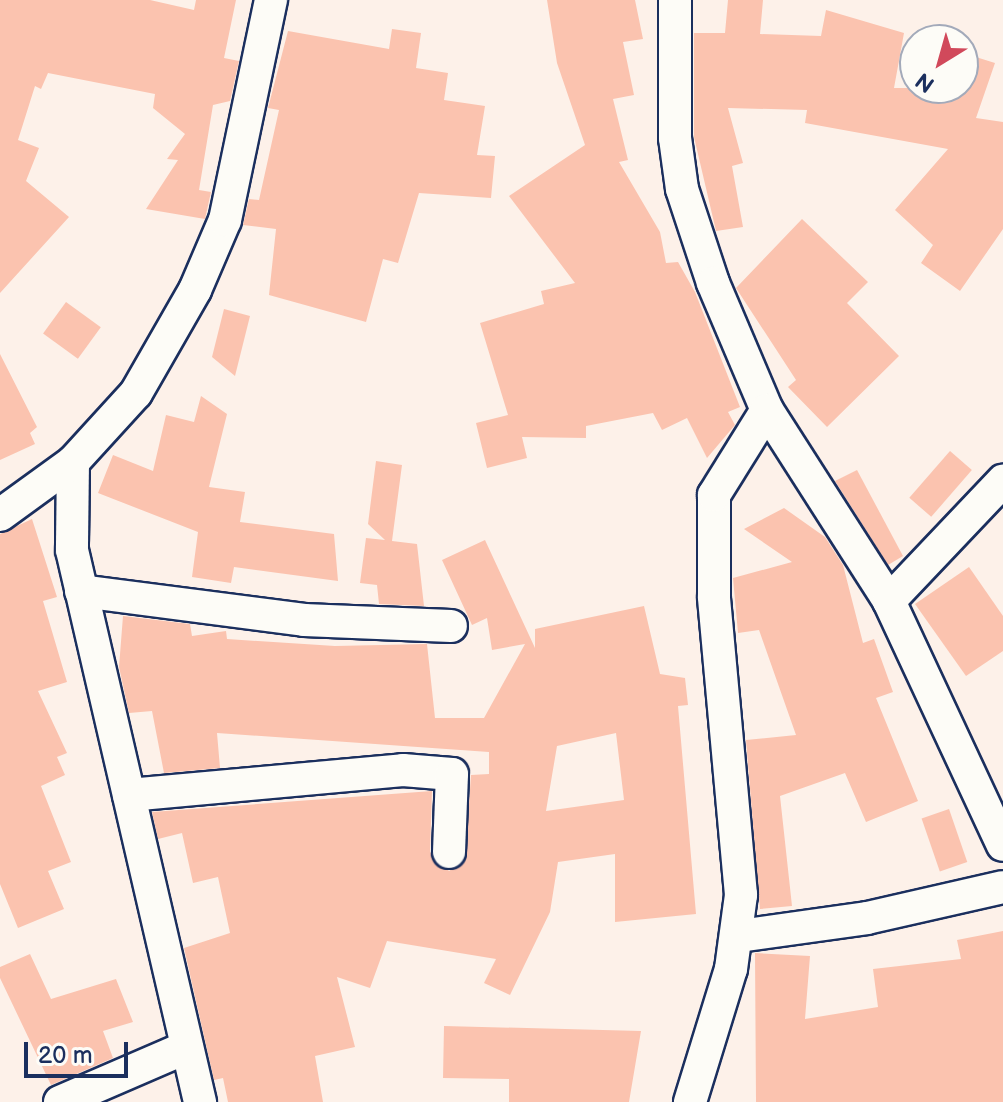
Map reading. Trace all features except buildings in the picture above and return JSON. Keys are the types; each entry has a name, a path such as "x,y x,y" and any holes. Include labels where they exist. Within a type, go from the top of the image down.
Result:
{"street":[{"path":"0,515 73,462 136,393 225,220 271,0"},
{"path":"675,0 682,189 767,410 889,601 1003,845"},
{"path":"690,1102 739,936 737,810 710,531 726,469 767,410"},
{"path":"73,462 72,550 200,1102"},
{"path":"889,601 1003,481"},
{"path":"81,591 304,620 451,626"},
{"path":"129,795 403,770 452,774 449,852"},
{"path":"739,936 867,918 1003,887"},
{"path":"60,1102 187,1047"}]}
